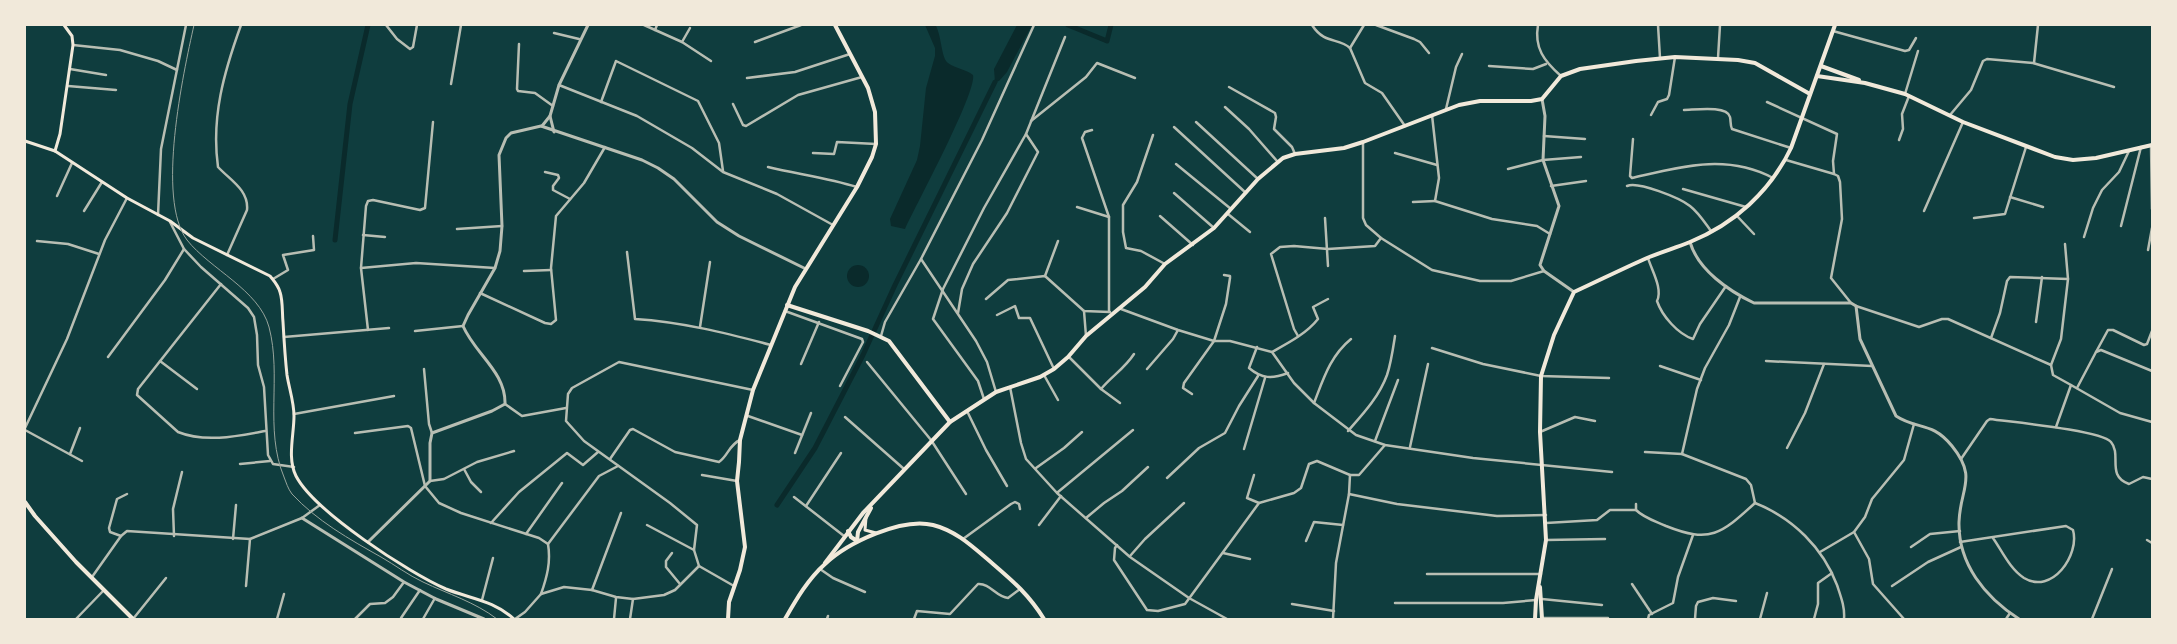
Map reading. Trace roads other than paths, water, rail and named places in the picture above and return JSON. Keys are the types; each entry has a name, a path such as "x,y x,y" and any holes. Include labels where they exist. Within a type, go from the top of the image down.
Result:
{"main road":[{"path":"54,151 60,134 73,45 72,36 64,25"},
{"path":"728,619 729,602 740,570 744,547 738,481 740,440 748,416 753,390 787,305 806,269 857,187 872,157 876,144 875,112 851,53 835,25"},
{"path":"1535,619 1536,600 1546,540 1540,432 1541,376 1554,335 1574,292 1712,231 1737,216 1761,194 1786,160 1803,118 1835,25"},
{"path":"785,619 797,597 848,531 931,440 950,422 996,392 1054,370 1111,313 1121,309 1145,287 1164,264 1193,245 1214,228 1276,161 1295,154 1344,148 1446,109 1480,101 1531,101 1542,99 1561,76 1580,69 1660,59 1718,59 1754,63 1810,94"},
{"path":"1821,66 1865,83 1907,95 1963,122 2054,157 2073,160 2096,158 2151,145"},
{"path":"1818,76 1865,83"},
{"path":"25,141 54,151 127,198 170,221 193,238 261,271 272,279 280,292 287,376 294,414 292,448 294,467 296,475 305,489 320,506 368,542 446,589 482,600 503,609 514,619"},
{"path":"787,305 868,331 889,341 950,422"},
{"path":"26,505 133,619"},
{"path":"857,541 858,532 872,506"},
{"path":"866,518 865,530 876,533"},
{"path":"825,563 857,541 876,533 921,523 939,527 963,539 1021,588 1043,618"},
{"path":"848,531 851,537 857,541"},
{"path":"1540,582 1542,618"}],"street":[{"path":"158,214 161,149 186,25"},
{"path":"227,255 247,210 248,202 238,185 218,168 215,126 220,92 241,25"},
{"path":"386,25 397,39 410,49 413,48 417,25"},
{"path":"451,84 461,25"},
{"path":"505,404 504,385 468,338 463,326 495,268 500,250 502,226 499,156 506,138 511,133 542,126 550,116 559,85 579,39 588,25"},
{"path":"644,25 682,42 711,61"},
{"path":"655,30 657,25"},
{"path":"754,42 801,25"},
{"path":"881,336 885,322 921,259 982,140 1034,25"},
{"path":"1312,25 1322,37 1350,48 1365,84 1382,92 1405,126"},
{"path":"1350,48 1364,25"},
{"path":"1376,25 1414,38 1429,53"},
{"path":"1538,25 1536,40 1547,64 1561,76"},
{"path":"1658,25 1660,59"},
{"path":"1718,59 1720,25"},
{"path":"2034,63 2038,25"},
{"path":"682,42 690,28"},
{"path":"1834,31 1905,51 1908,50 1916,38"},
{"path":"554,33 579,39"},
{"path":"984,399 978,381 933,319 943,288 984,208 1026,134 1065,38"},
{"path":"519,44 516,89 518,91 535,93 553,106"},
{"path":"73,45 120,50 158,61 176,70"},
{"path":"1899,140 1903,129 1902,114 1918,51"},
{"path":"747,78 795,72 851,53"},
{"path":"1446,109 1456,66 1462,54"},
{"path":"1651,116 1658,102 1667,99 1669,96 1676,58"},
{"path":"1950,115 1971,90 1983,61 1987,59 2034,63 2114,87"},
{"path":"601,102 616,61 694,98 707,115 719,143 723,172"},
{"path":"1030,121 1086,77 1097,63 1135,78"},
{"path":"1489,66 1533,69 1547,64"},
{"path":"70,69 106,75"},
{"path":"733,104 743,125 746,126 798,95 862,77"},
{"path":"559,85 637,116 692,148 723,172 777,194 833,225"},
{"path":"68,86 116,90"},
{"path":"1229,87 1274,113 1276,118 1274,129 1292,147 1295,154"},
{"path":"1542,99 1545,116 1543,160 1559,206 1540,265 1544,271 1574,292"},
{"path":"1768,102 1837,134 1833,161 1834,174"},
{"path":"1225,107 1249,130 1276,161"},
{"path":"1684,110 1715,109 1726,112 1730,116 1732,129 1791,148"},
{"path":"1432,114 1439,178 1435,201"},
{"path":"550,116 554,132"},
{"path":"368,330 361,268 366,206 368,202 373,200 420,210 425,208 433,122"},
{"path":"1196,122 1258,179"},
{"path":"1924,211 1963,122"},
{"path":"542,126 554,132 642,160 658,168 674,179 717,222 739,236 806,269"},
{"path":"1174,127 1246,193"},
{"path":"986,299 1008,280 1045,276 1084,310 1111,313 1109,217 1082,138 1085,132 1092,130"},
{"path":"958,313 962,289 973,264 1007,214 1038,152 1026,134"},
{"path":"1153,135 1137,182 1123,206 1123,232 1126,248 1142,251 1164,264"},
{"path":"1543,136 1584,139"},
{"path":"1633,139 1630,176 1632,178 1690,164 1714,164 1749,168 1773,178"},
{"path":"813,154 834,154 837,142 876,144"},
{"path":"1363,142 1363,218 1366,225 1381,238 1432,270 1480,282 1511,281 1544,271"},
{"path":"2151,145 2152,209"},
{"path":"480,293 520,314 551,324 556,320 551,270 556,216 584,182 605,147"},
{"path":"1974,218 2003,215 2026,147"},
{"path":"2121,226 2141,147"},
{"path":"2084,237 2099,196 2108,182 2119,172 2129,150"},
{"path":"1395,153 1438,165"},
{"path":"1508,169 1543,160 1581,157"},
{"path":"1786,160 1838,176 1842,220 1831,278 1850,303 1919,327 1942,319 1948,319 2051,365"},
{"path":"56,196 72,163"},
{"path":"1176,164 1250,232"},
{"path":"768,167 807,177 836,180 857,187"},
{"path":"545,172 558,175 560,178 553,186 553,190 570,199"},
{"path":"1552,186 1586,181"},
{"path":"84,211 102,182"},
{"path":"1627,186 1632,184 1640,185 1683,201 1692,208 1712,231"},
{"path":"1682,189 1747,207"},
{"path":"1174,193 1214,228"},
{"path":"2010,197 2043,207"},
{"path":"82,461 25,429 68,339 100,254 127,198"},
{"path":"1412,202 1435,201 1492,219 1537,226 1550,234"},
{"path":"1077,207 1109,217"},
{"path":"1160,216 1193,245"},
{"path":"1737,216 1754,234"},
{"path":"1325,218 1328,266"},
{"path":"170,221 184,248 201,268 248,308 254,317 258,335 258,364 264,387 265,431 270,461"},
{"path":"456,229 502,226"},
{"path":"2148,250 2152,228"},
{"path":"363,235 385,237"},
{"path":"272,279 288,270 282,257 285,253 314,250 313,236"},
{"path":"1298,336 1294,329 1271,254 1280,247 1294,246 1328,249 1375,246 1381,238"},
{"path":"37,241 68,244 100,254"},
{"path":"1045,276 1058,241"},
{"path":"1690,242 1693,252 1712,274 1740,296 1754,304 1850,303"},
{"path":"2065,244 2068,278 2062,339 2051,365 2053,375 2120,413 2152,422"},
{"path":"108,357 166,280 184,248"},
{"path":"627,252 635,319 672,321 771,345"},
{"path":"1648,258 1659,290 1660,295 1657,302 1659,307 1671,323 1687,337 1694,339 1700,324 1726,286"},
{"path":"921,259 943,288 987,362 996,392"},
{"path":"700,327 710,262"},
{"path":"361,268 416,264 495,268"},
{"path":"524,271 551,270"},
{"path":"1192,394 1183,388 1184,383 1214,341 1226,304 1229,287 1230,276 1224,275"},
{"path":"1991,338 2000,313 2007,281 2010,277 2068,278"},
{"path":"2036,322 2042,277"},
{"path":"221,284 138,389 137,395 178,432 196,436 231,437 265,431"},
{"path":"1682,454 1700,380 1729,325 1740,296"},
{"path":"1272,352 1298,336 1318,319 1313,307 1328,299"},
{"path":"997,315 1015,306 1019,318 1030,318 1054,370"},
{"path":"1856,306 1860,339 1896,416 1903,421 1938,432 1961,459 1967,480 1959,521 1960,542 1968,568 1974,577 2010,613 2019,619"},
{"path":"1121,309 1214,341 1230,341 1272,352 1294,383 1314,403 1348,431 1385,445 1542,466 1612,472"},
{"path":"1084,310 1086,336"},
{"path":"785,311 862,339 863,342 840,386"},
{"path":"802,364 819,322"},
{"path":"415,331 463,326"},
{"path":"284,337 389,328"},
{"path":"1147,369 1173,339 1178,330"},
{"path":"2078,388 2108,330 2113,330 2144,345 2147,344 2152,332"},
{"path":"1348,431 1371,404 1382,386 1387,374 1395,336"},
{"path":"1314,403 1328,367 1341,347 1350,339"},
{"path":"1257,347 1248,366 1258,376 1265,378 1276,377 1288,373"},
{"path":"1432,348 1483,364 1541,376 1609,378"},
{"path":"2096,352 2101,350 2152,371"},
{"path":"1101,389 1114,373 1127,365 1134,354"},
{"path":"1068,357 1101,389 1120,403"},
{"path":"160,361 197,389"},
{"path":"1766,361 1874,366"},
{"path":"734,586 699,566 694,550 697,525 610,458 598,452 573,431 566,421 566,408 568,394 572,388 619,362 753,390"},
{"path":"867,362 931,440 966,494"},
{"path":"1410,448 1428,364"},
{"path":"1787,448 1805,413 1824,364"},
{"path":"1660,366 1700,380"},
{"path":"424,369 429,424 432,433 430,443 430,482"},
{"path":"1044,375 1058,400"},
{"path":"1167,478 1199,448 1225,433 1258,376"},
{"path":"1244,449 1265,378"},
{"path":"1375,441 1398,380"},
{"path":"2056,427 2071,385"},
{"path":"1010,387 1026,459 1057,493 1130,557 1189,598 1227,619"},
{"path":"294,414 394,396"},
{"path":"505,404 522,416 566,408"},
{"path":"432,433 492,411 505,404"},
{"path":"967,410 986,450 1007,486"},
{"path":"795,453 811,413"},
{"path":"748,416 802,435"},
{"path":"845,417 904,469"},
{"path":"1540,432 1575,417 1595,421"},
{"path":"1961,459 1990,419 2056,427 2106,438 2113,445 2117,477 2122,482 2129,484 2142,477 2152,479"},
{"path":"1820,552 1854,532 1865,517 1872,499 1904,460 1914,424"},
{"path":"355,433 408,426 411,428 425,486 439,503 491,523 538,538 548,544 550,554 549,570 541,594 525,612 514,619"},
{"path":"70,454 80,428"},
{"path":"610,458 630,430 633,429 675,452 719,462 724,458 730,447 740,440"},
{"path":"1057,493 1134,430"},
{"path":"1035,468 1064,448 1082,432"},
{"path":"1254,475 1247,498 1259,503 1294,494 1301,488 1309,464 1312,462 1317,462 1350,475 1359,475 1385,445"},
{"path":"368,542 430,482 444,479 477,462 514,451"},
{"path":"491,523 519,492 567,453 583,465 598,452"},
{"path":"1645,452 1682,454 1746,479 1751,485 1755,503"},
{"path":"806,506 842,453"},
{"path":"240,464 270,461 280,466 294,467"},
{"path":"548,544 600,476 618,466"},
{"path":"1086,518 1122,491 1148,467"},
{"path":"464,469 471,482 481,492"},
{"path":"174,536 172,509 182,472"},
{"path":"702,475 738,481"},
{"path":"1333,619 1336,563 1349,494 1350,475"},
{"path":"526,534 562,483"},
{"path":"121,536 110,532 109,528 117,499 127,494"},
{"path":"1349,494 1397,504 1497,516 1546,516"},
{"path":"1038,525 1062,496"},
{"path":"794,497 844,536"},
{"path":"963,539 1011,504 1016,502 1019,504 1020,510"},
{"path":"1130,557 1184,503"},
{"path":"1117,545 1114,560 1147,610 1158,611 1185,604 1259,503"},
{"path":"1636,504 1636,510 1641,515 1693,535 1704,535 1717,532 1731,525 1755,503"},
{"path":"1755,503 1774,511 1812,542 1820,552 1832,573 1844,602 1844,619"},
{"path":"233,540 236,505"},
{"path":"92,577 121,536 127,531 136,530 174,536 233,540 250,539 302,518 320,506"},
{"path":"1546,523 1597,520 1610,510 1636,510"},
{"path":"592,590 620,512"},
{"path":"302,518 404,582 435,598 484,619"},
{"path":"1306,541 1314,522 1344,525"},
{"path":"647,525 694,550"},
{"path":"1960,542 2066,526 2073,530 2073,554 2068,563 2054,577 2038,581 2024,578 2010,564 1993,538"},
{"path":"1911,547 1930,534 1960,530"},
{"path":"1854,532 1869,559 1873,584 1904,619"},
{"path":"1648,619 1652,614 1673,603 1678,577 1693,535"},
{"path":"246,586 250,539"},
{"path":"1546,540 1604,539"},
{"path":"2147,540 2152,543"},
{"path":"1892,586 1928,562 1961,547"},
{"path":"672,553 666,561 666,567 680,584"},
{"path":"1223,553 1250,559"},
{"path":"482,600 493,558"},
{"path":"541,594 564,587 592,590 616,597 633,599 664,595 680,584 699,566"},
{"path":"820,569 833,578 865,592"},
{"path":"2092,619 2112,569"},
{"path":"1814,619 1818,604 1818,583 1832,573"},
{"path":"1428,574 1541,574"},
{"path":"133,619 166,578"},
{"path":"355,619 370,604 385,603 393,597 404,582"},
{"path":"914,619 917,611 950,614 978,584 986,586 1002,598 1008,598 1021,588"},
{"path":"1632,584 1652,614"},
{"path":"76,619 104,590"},
{"path":"401,618 420,590"},
{"path":"1760,619 1767,593"},
{"path":"278,619 284,594"},
{"path":"614,619 616,597"},
{"path":"423,619 435,598"},
{"path":"1696,619 1696,606 1698,602 1713,598 1736,601"},
{"path":"630,619 633,599"},
{"path":"1542,599 1602,605"},
{"path":"1395,603 1503,603 1536,600"},
{"path":"1292,604 1334,611"},
{"path":"2006,619 2010,613"},
{"path":"1542,618 1608,618"}],"water":[{"path":"925,25 936,26 946,60 954,67 973,75 972,86 945,149 905,229 891,226 890,219 917,160 920,146 926,88 935,56 935,48"},
{"path":"1017,25 1032,25 1007,72 999,81 995,82 994,69"},
{"path":"858,265 866,268 869,276 866,284 858,287 850,284 847,276 850,268"}],"waterway":[{"path":"335,240 350,104 368,25"},
{"path":"1068,25 1107,41 1111,25"},
{"path":"777,505 815,448 863,355 895,285 995,82"}],"railway":[{"path":"194,25 184,74 175,136 173,196 178,221 187,240 197,251 245,291 264,314 273,346 275,440 278,459 289,490 312,513 345,536 417,579 471,603 497,619"}]}
